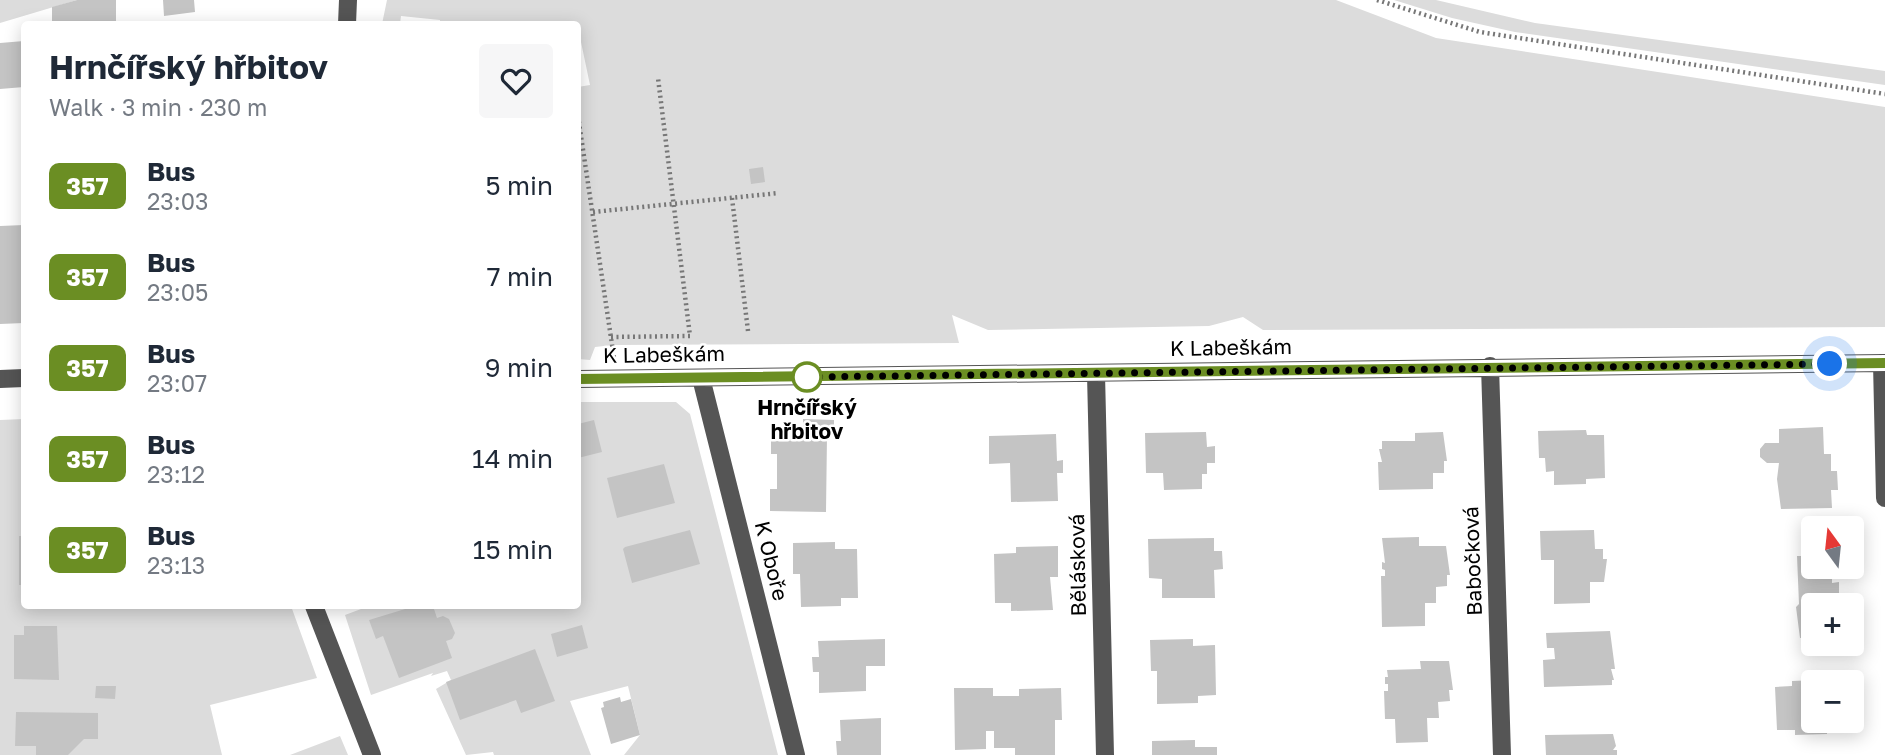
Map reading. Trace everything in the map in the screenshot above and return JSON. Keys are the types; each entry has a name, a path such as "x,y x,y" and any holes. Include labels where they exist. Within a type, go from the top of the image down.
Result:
{"street":[{"path":"346,21 348,0"},
{"path":"1884,363 1885,498"},
{"name":"K Labeškám","path":"581,379 1884,363"},
{"name":"Babočková","path":"1490,366 1502,755"},
{"name":"Bělásková","path":"1096,374 1105,755"},
{"path":"0,379 21,378"},
{"name":"K Oboře","path":"701,378 796,755"},
{"path":"315,609 372,755"}],"path":[{"path":"1377,0 1480,32 1885,94"},
{"path":"611,337 690,336 658,78"},
{"path":"581,138 614,359"},
{"path":"593,212 779,193"},
{"path":"732,198 748,331"}],"shaded area":[{"path":"0,0 77,0 0,23"},
{"path":"387,0 1336,0 1436,38 1885,107 1885,327 1263,330 1243,317 1209,326 988,330 952,315 959,343 613,345 595,347 590,360 581,359 581,86 590,85 581,42 581,21 440,21 401,16 400,21 383,21"},
{"path":"1394,0 1436,0 1535,23 1885,71 1885,85 1515,32 1452,18"},
{"path":"581,402 676,402 690,414 778,755 624,755 640,735 628,686 570,701 591,755 494,755 493,752 466,755 436,689 451,680 447,671 431,676 433,673 371,695 345,615 361,609 581,609"},
{"path":"21,419 21,609 292,609 317,678 210,705 222,755 0,755 0,420"},
{"path":"340,736 348,755 290,755"}],"building":[{"path":"77,0 116,0 116,21 52,21 52,7"},
{"path":"163,0 194,0 195,12 164,16"},
{"path":"21,41 21,87 0,89 0,43"},
{"path":"763,167 765,182 751,184 749,169"},
{"path":"21,225 21,323 0,324 0,226"},
{"path":"803,419 834,420 834,436 827,436 826,512 770,511 770,489 777,489 777,454 771,454 771,431 803,432"},
{"path":"594,420 602,452 581,457 581,423"},
{"path":"1823,427 1824,454 1831,454 1831,471 1837,471 1838,490 1831,490 1832,508 1781,509 1777,479 1779,463 1767,463 1760,457 1760,449 1765,443 1779,443 1779,429"},
{"path":"1586,430 1587,435 1604,435 1605,478 1586,479 1586,484 1554,485 1554,471 1546,472 1545,458 1539,458 1538,431"},
{"path":"1206,432 1207,447 1215,446 1215,463 1207,463 1207,474 1202,474 1202,489 1164,490 1163,473 1146,473 1145,433"},
{"path":"1443,432 1447,461 1444,461 1444,473 1433,473 1433,489 1379,490 1378,462 1382,462 1379,449 1382,449 1382,441 1415,441 1415,433"},
{"path":"1056,434 1057,461 1063,460 1063,473 1057,473 1058,501 1011,502 1010,463 989,464 989,436"},
{"path":"664,464 675,503 617,518 607,478"},
{"path":"690,530 700,564 632,583 623,549 625,547"},
{"path":"1594,530 1595,549 1603,549 1603,559 1607,559 1604,582 1590,582 1590,603 1554,604 1554,560 1541,560 1540,531"},
{"path":"19,536 21,536 21,585"},
{"path":"1419,537 1419,546 1446,546 1450,575 1447,575 1447,586 1436,587 1436,603 1425,603 1425,626 1382,627 1381,576 1385,576 1382,562 1385,563 1382,538"},
{"path":"1214,538 1214,551 1222,551 1223,569 1214,570 1215,598 1162,598 1162,579 1149,578 1148,539"},
{"path":"835,542 835,549 857,549 858,598 841,598 841,606 801,607 800,574 793,574 793,543"},
{"path":"1058,546 1058,577 1050,577 1053,610 1011,611 1011,603 995,603 994,554 1016,553 1016,547"},
{"path":"1797,556 1801,556 1801,579 1832,579 1832,583 1839,582 1839,593 1801,593 1800,638 1796,607 1799,604"},
{"path":"405,609 434,609 437,618 443,616 449,619 455,633 452,639 446,641 452,658 399,678 383,636 376,639 369,620"},
{"path":"582,625 588,648 557,657 551,634"},
{"path":"24,626 57,626 59,680 14,679 14,635 24,635"},
{"path":"1610,631 1615,669 1611,669 1614,680 1612,685 1544,687 1543,660 1555,659 1554,648 1547,648 1546,633"},
{"path":"885,639 885,666 866,666 866,691 819,693 819,672 813,672 812,657 819,657 818,641"},
{"path":"1193,639 1193,646 1215,645 1216,695 1198,696 1198,703 1157,704 1157,671 1151,671 1150,640"},
{"path":"535,649 555,701 521,713 516,700 460,720 446,682"},
{"path":"1420,661 1449,661 1453,690 1449,690 1450,701 1438,702 1439,718 1427,718 1428,742 1396,743 1395,719 1385,719 1384,691 1388,691 1388,684 1385,684 1387,670 1421,669"},
{"path":"1792,681 1801,681 1801,733 1827,734 1795,735 1795,730 1777,730 1775,687 1792,686"},
{"path":"96,686 116,686 115,699 95,698"},
{"path":"954,688 993,688 993,696 1019,696 1019,689 1061,688 1062,720 1055,720 1055,755 1015,755 1015,748 994,748 994,731 986,731 986,749 955,750"},
{"path":"620,697 621,702 631,699 640,735 611,744 601,708 604,707 603,702"},
{"path":"16,712 98,713 98,739 84,739 68,755 36,755 36,746 15,746"},
{"path":"881,718 881,755 837,755 836,741 841,741 840,720"},
{"path":"1613,734 1616,746 1613,750 1617,750 1617,755 1546,755 1545,735"},
{"path":"1195,740 1195,747 1217,747 1217,755 1152,755 1152,741"}],"bus line":[{"name":"357","path":"581,379 1885,363"}],"place":[{"name":"Hrnčířský hřbitov","path":"807,377"}],"route":[{"path":"807,377 1490,366 1830,364"}]}
